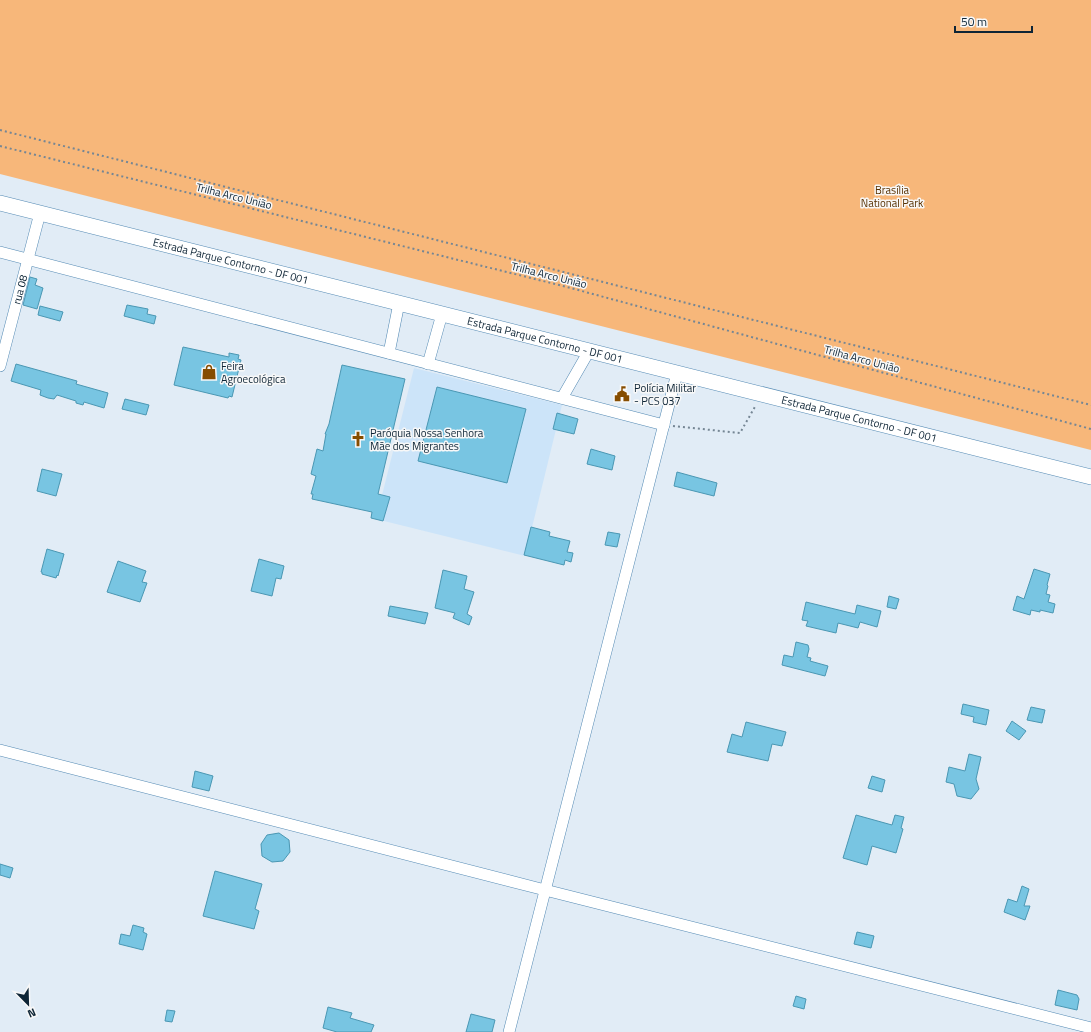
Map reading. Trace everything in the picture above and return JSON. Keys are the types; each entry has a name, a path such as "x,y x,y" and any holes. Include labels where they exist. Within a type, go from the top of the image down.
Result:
{"main road":[{"name":"Estrada Parque Contorno - DF 001","path":"0,203 1091,477"}],"street":[{"name":"rua 08","path":"0,366 40,213"},
{"path":"0,252 664,425"},
{"path":"389,353 399,303"},
{"path":"428,364 442,314"},
{"path":"562,398 589,351"},
{"path":"509,1032 677,373"},
{"path":"0,750 1091,1028"}],"path":[{"path":"0,130 1091,405"},
{"name":"Trilha Arco União","path":"0,146 559,285 1091,429"},
{"path":"664,425 740,433 761,394"}],"shaded area":[{"path":"414,368 562,405 525,556 376,519"}],"green space":[{"name":"Brasília National Park","path":"0,0 1091,0 1091,450 0,174"}],"building":[{"path":"30,277 37,279 35,285 43,288 37,309 23,305"},
{"path":"127,305 148,309 147,314 156,316 154,324 124,316"},
{"path":"40,306 63,312 60,321 38,315"},
{"name":"Feira Agroecológica","path":"183,347 229,357 229,353 239,355 238,359 241,360 232,397 229,396 228,398 174,385"},
{"path":"16,364 77,381 76,384 108,393 104,408 84,402 83,405 76,403 76,401 57,395 54,399 48,398 40,395 41,390 11,381"},
{"name":"Paróquia Nossa Senhora Mãe dos Migrantes","path":"342,365 405,379 378,494 390,497 383,521 371,518 372,512 312,499 313,494 311,494 316,476 311,474 317,449 323,451 325,434 329,424"},
{"path":"437,387 526,409 507,483 418,461"},
{"path":"125,399 149,405 146,415 122,409"},
{"path":"557,413 578,419 574,434 553,429"},
{"path":"591,449 615,456 612,470 587,464"},
{"path":"42,469 62,474 56,496 37,491"},
{"path":"677,472 717,483 714,496 674,486"},
{"path":"531,527 550,532 549,536 570,541 567,552 573,553 571,562 565,560 564,565 524,555"},
{"path":"608,532 620,534 617,547 605,545"},
{"path":"47,549 64,554 58,576 57,575 56,578 42,574 41,572"},
{"path":"259,559 284,566 281,579 276,578 272,596 251,591"},
{"path":"118,561 146,571 142,582 147,583 140,602 107,592"},
{"path":"1034,569 1050,574 1046,594 1050,595 1048,602 1055,604 1053,613 1040,610 1040,612 1031,610 1030,615 1013,610 1017,596 1024,599"},
{"path":"443,570 467,576 464,589 474,592 467,614 472,617 469,625 453,618 455,613 435,608"},
{"path":"889,596 899,599 896,609 887,607"},
{"path":"806,602 855,614 857,605 881,611 877,627 860,622 858,628 838,623 836,633 806,626 808,621 802,620"},
{"path":"390,606 428,613 425,624 388,616"},
{"path":"796,642 808,645 809,649 807,657 811,658 810,661 828,666 825,676 782,665 784,655 793,657"},
{"path":"963,704 989,710 986,725 973,722 974,717 961,714"},
{"path":"1031,707 1045,710 1042,723 1027,720"},
{"path":"1012,721 1026,731 1019,740 1006,731"},
{"path":"746,722 786,732 782,746 772,744 768,761 727,752 732,734 742,737"},
{"path":"969,754 981,757 976,779 979,789 971,799 957,796 954,784 946,782 949,767 965,771"},
{"path":"195,771 213,776 209,791 192,787"},
{"path":"872,776 885,780 882,792 868,788"},
{"path":"856,815 892,825 895,815 904,817 901,828 903,829 896,853 872,846 867,865 843,858"},
{"path":"279,833 289,840 290,852 283,861 272,862 262,856 261,844 267,835"},
{"path":"0,864 13,868 10,878 0,875"},
{"path":"215,871 262,884 255,909 259,911 254,929 203,916"},
{"path":"1022,886 1029,889 1024,906 1030,906 1025,920 1004,912 1008,899 1017,902"},
{"path":"133,925 144,928 143,932 147,934 143,950 119,944 121,934 130,936"},
{"path":"857,932 874,936 871,948 854,944"},
{"path":"1058,990 1077,995 1079,999 1077,1010 1055,1005"},
{"path":"796,996 806,999 804,1009 793,1006"},
{"path":"328,1007 352,1013 350,1018 374,1025 371,1032 337,1032 323,1028"},
{"path":"167,1010 175,1011 172,1022 165,1021"},
{"path":"471,1014 495,1020 492,1032 466,1032"}],"place":[{"name":"Feira Agroecológica","path":"209,372"},
{"name":"Polícia Militar - PCS 037","path":"622,394"},
{"name":"Paróquia Nossa Senhora Mãe dos Migrantes","path":"358,439"}]}
